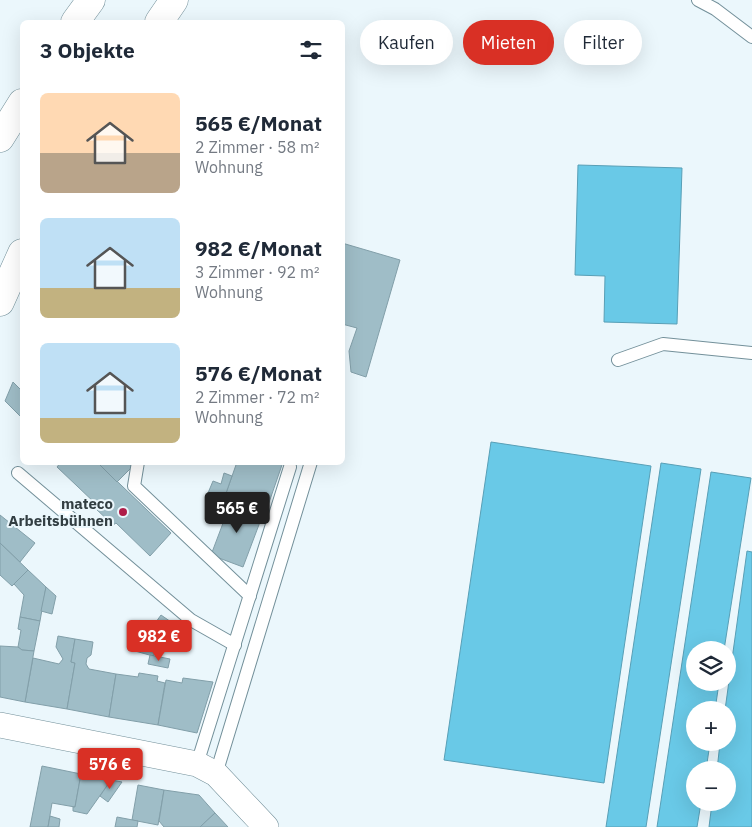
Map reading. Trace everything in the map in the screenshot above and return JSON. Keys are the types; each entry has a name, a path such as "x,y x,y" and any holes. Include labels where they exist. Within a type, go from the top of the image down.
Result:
{"highway":[{"path":"76,20 90,0"},
{"path":"160,20 174,0"},
{"path":"0,138 20,106"},
{"path":"0,302 20,257"}],"street":[{"path":"0,724 206,769 266,827"}],"lane":[{"path":"698,0 715,9 752,37"},
{"path":"618,360 663,344 752,353"},
{"path":"138,465 134,486 250,596"},
{"path":"206,769 310,465"},
{"path":"206,769 235,645 290,467"},
{"path":"18,473 191,620 235,645"}],"water":[{"path":"578,165 682,168 677,324 604,322 605,276 575,275"},
{"path":"491,442 651,466 604,783 444,760"},
{"path":"661,463 701,469 646,827 606,827"},
{"path":"711,472 751,478 725,641 686,641 686,691 718,691 716,701 686,701 686,751 709,751 707,761 686,761 686,811 700,811 697,827 657,827"},
{"path":"747,551 752,552 752,827 709,827 711,811 736,811 736,761 718,761 719,751 736,751 736,701 726,701 728,691 736,691 735,641"}],"building":[{"path":"345,244 400,260 366,377 351,372 349,351 357,328 345,325"},
{"path":"13,382 20,389 20,416 5,401"},
{"path":"59,465 100,465 171,533 150,556 116,523 113,525 95,508 97,505 57,467"},
{"path":"100,465 134,465 117,482"},
{"path":"236,465 282,465 265,514 224,499"},
{"path":"224,473 232,476 224,499 208,493 213,481 221,484"},
{"path":"222,498 231,502 228,509 219,506"},
{"path":"231,502 263,514 243,567 211,555"},
{"path":"0,515 35,543 20,562 0,543"},
{"path":"0,543 28,570 12,586 0,575"},
{"path":"28,570 46,587 40,621 20,617 24,595 14,584"},
{"path":"46,587 56,596 52,614 41,611"},
{"path":"161,615 174,624 153,656 135,651"},
{"path":"20,617 40,621 34,651 22,650 18,647 21,630 18,629"},
{"path":"58,636 75,639 71,662 75,663 67,709 25,702 33,658 59,664 63,659 56,647"},
{"path":"75,639 93,642 91,655 87,658 86,664 89,669 116,674 109,717 67,709 75,663 71,662"},
{"path":"0,646 18,647 22,650 34,651 25,702 0,697"},
{"path":"150,655 170,659 168,668 148,664"},
{"path":"139,673 158,676 157,681 165,683 158,725 109,717 116,674 138,677"},
{"path":"183,678 213,682 197,733 158,725 166,680 182,683"},
{"path":"42,766 81,774 75,807 52,803 48,827 30,827"},
{"path":"81,774 111,780 87,814 73,811"},
{"path":"111,780 122,782 108,802 100,796"},
{"path":"138,785 164,790 158,825 132,820"},
{"path":"164,790 199,795 215,813 200,827 164,827 159,821"},
{"path":"215,813 228,827 200,827"},
{"path":"50,816 60,819 59,827 48,827"},
{"path":"117,817 138,821 137,827 115,827"}],"place":[{"name":"mateco Arbeitsbühnen","path":"123,512"}]}
